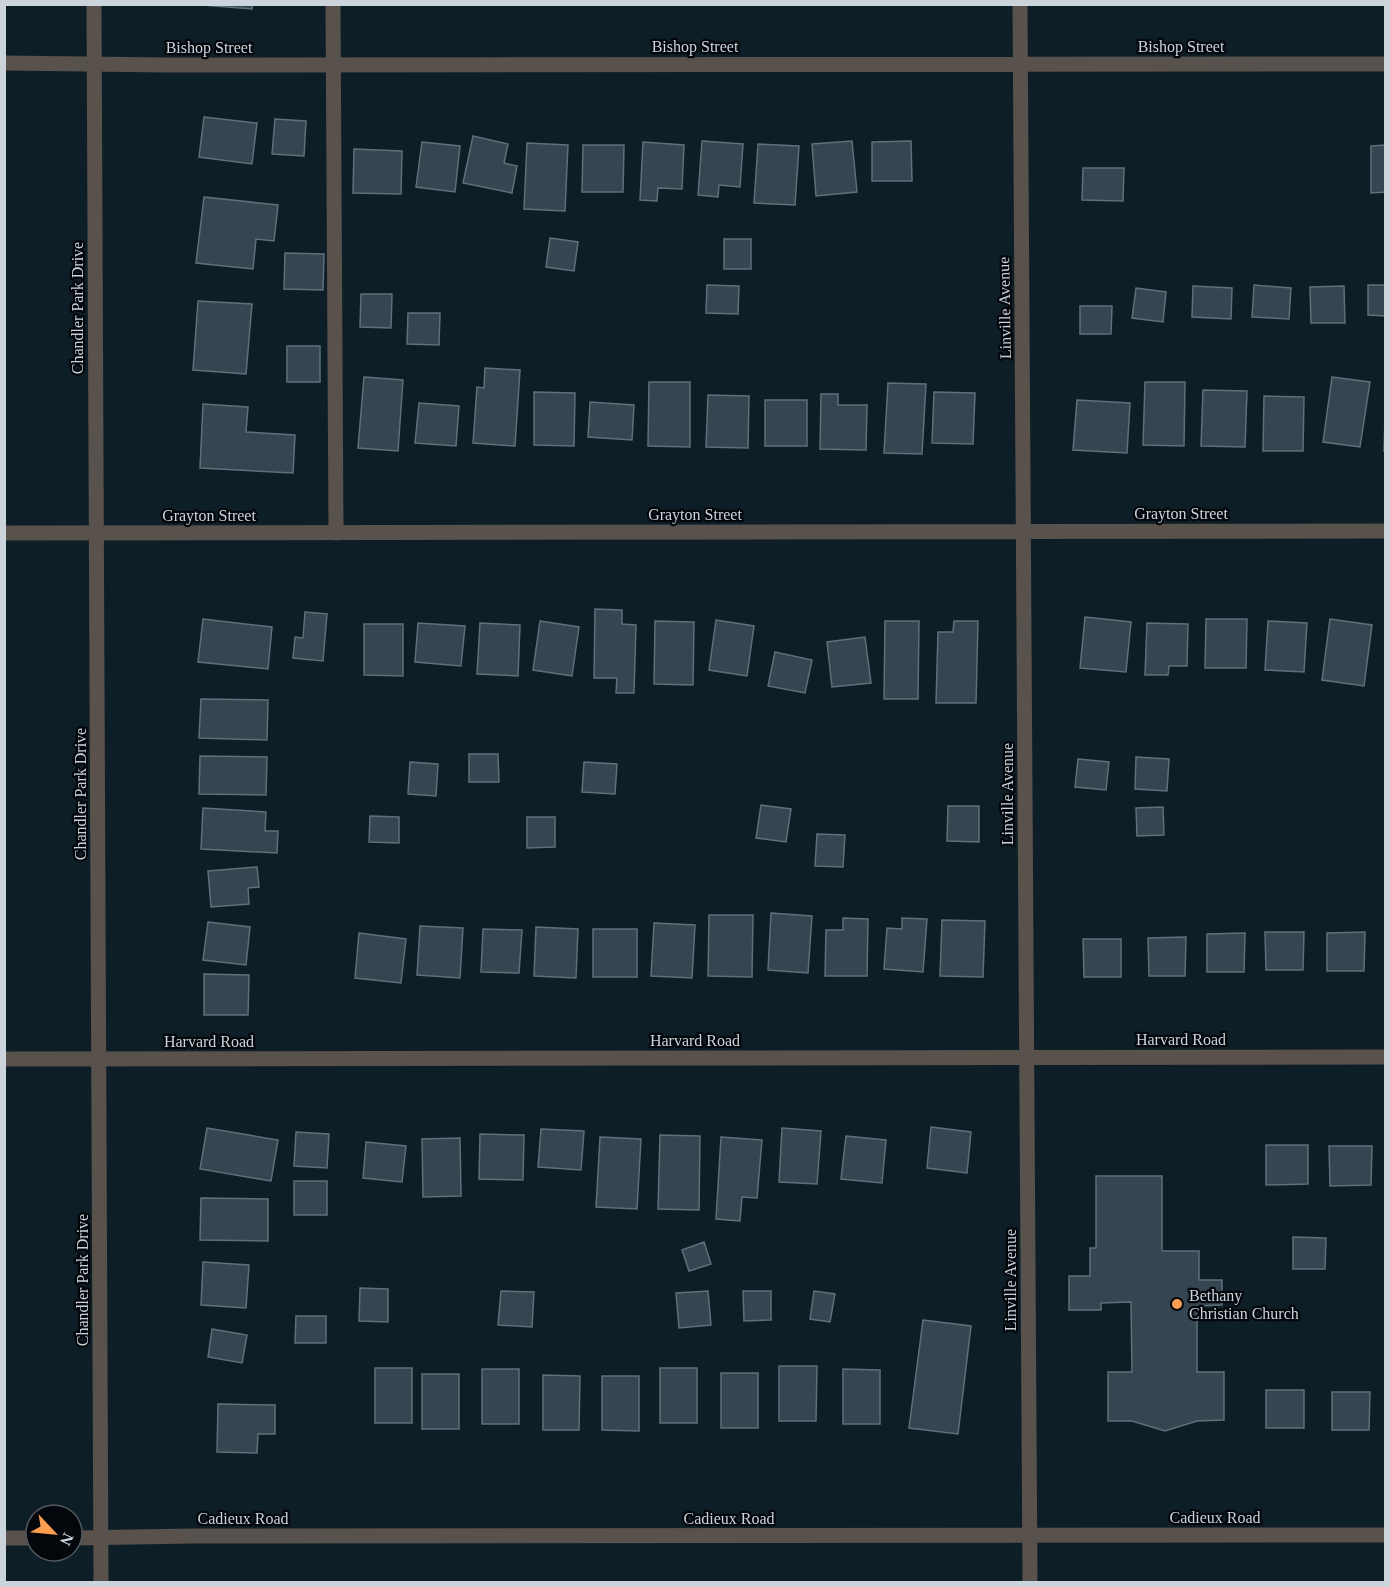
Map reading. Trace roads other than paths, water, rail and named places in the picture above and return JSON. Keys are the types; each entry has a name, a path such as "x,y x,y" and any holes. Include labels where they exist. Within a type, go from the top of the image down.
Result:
{"street":[{"name":"Chandler Park Drive","path":"94,4 101,1582"},
{"path":"333,4 336,533"},
{"name":"Linville Avenue","path":"1020,4 1030,1582"},
{"name":"Bishop Street","path":"4,63 1386,64"},
{"name":"Grayton Street","path":"4,533 1386,531"},
{"name":"Harvard Road","path":"4,1059 1386,1057"},
{"name":"Cadieux Road","path":"84,1538 1386,1535"},
{"path":"4,1538 24,1538"}],"place":[{"name":"Bethany Christian Church","path":"1177,1304"}]}
